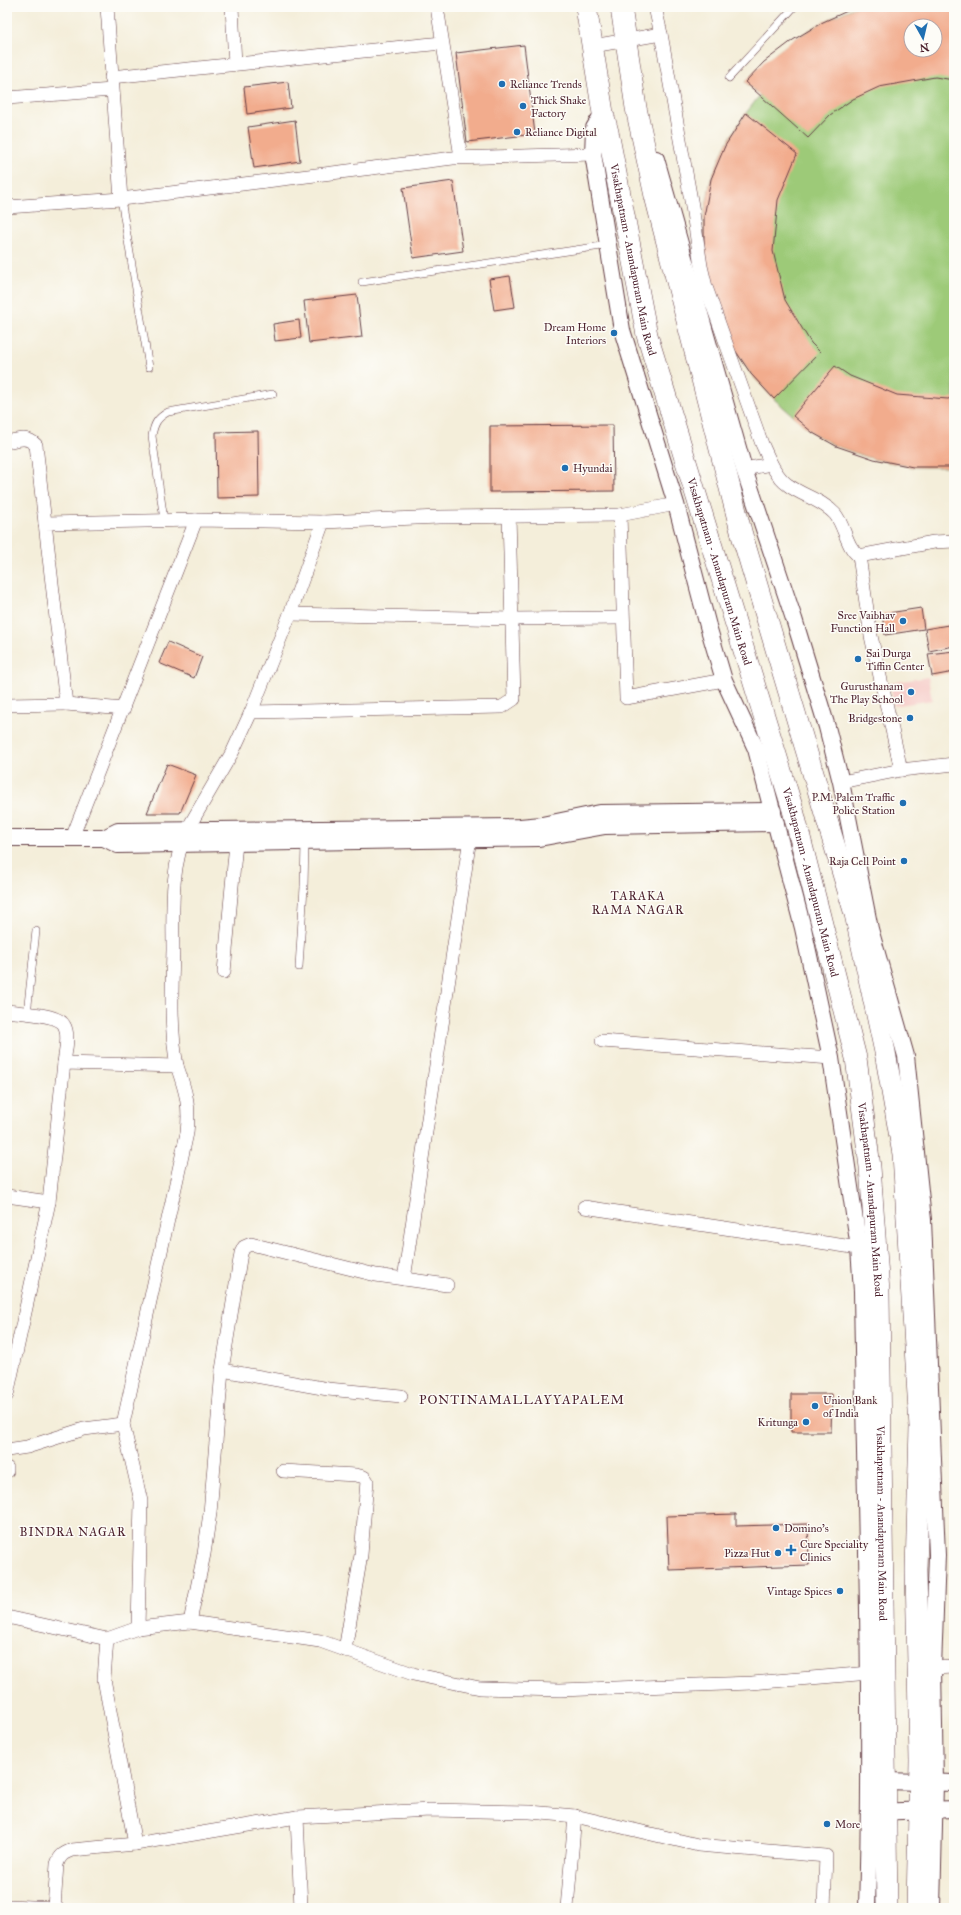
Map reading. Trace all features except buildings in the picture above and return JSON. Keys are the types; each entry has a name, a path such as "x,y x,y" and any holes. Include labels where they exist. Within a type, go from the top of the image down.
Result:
{"main road":[{"name":"Visakhapatnam - Anandapuram Main Road","path":"586,7 603,112 647,335 792,810 856,1058 870,1167 879,1292 878,1812"},
{"path":"621,7 627,39 636,108 655,196 742,535 855,914 885,1052 903,1154 919,1419 916,1570 925,1667 927,1782 926,1810 917,1908"},
{"path":"878,1812 887,1908"}],"street":[{"path":"107,7 121,200"},
{"path":"232,7 235,64"},
{"path":"437,7 461,157"},
{"path":"655,7 692,206 701,266 706,286 762,444 771,464 786,484 831,510 839,519 854,552 859,556 871,636 901,770"},
{"path":"593,46 661,34"},
{"path":"111,77 442,43"},
{"path":"7,98 112,90"},
{"path":"636,108 651,140 744,469 823,712 841,782 870,929 906,1056 921,1205 927,1305 937,1555 925,1667 954,1667"},
{"path":"603,112 594,128 593,154 622,330 676,504 708,626 724,680 756,749 803,928 831,1058 859,1248 862,1291 870,1673 878,1781 954,1783"},
{"path":"7,207 121,200 461,157 593,154"},
{"path":"7,442 25,438 31,440 36,445 66,704"},
{"path":"744,469 771,464"},
{"path":"45,522 196,520 323,522 439,517 620,515 676,504"},
{"path":"620,515 622,618 626,698 724,680"},
{"path":"251,712 502,707 514,699 509,516"},
{"path":"72,838 124,709 196,520"},
{"path":"138,1628 141,1501 123,1424 188,1133 188,1097 177,1066 173,1044 174,890 177,859 184,837 233,751 251,712 290,614 323,522"},
{"path":"859,556 934,542 954,541"},
{"path":"290,614 512,619 622,618"},
{"path":"7,705 66,704 124,709"},
{"path":"841,782 901,770 954,764"},
{"path":"184,837 520,827 548,824 600,813 775,817"},
{"path":"7,838 104,838 118,831 236,843 539,838 605,826 775,817"},
{"path":"404,1279 470,838"},
{"path":"224,972 236,843"},
{"path":"7,1011 56,1018 64,1025 66,1033 49,1202 7,1395"},
{"path":"602,1041 831,1058"},
{"path":"64,1063 177,1066"},
{"path":"7,1196 49,1202"},
{"path":"584,1207 859,1248"},
{"path":"190,1622 204,1554 210,1513 222,1370 241,1253 244,1247 251,1244 262,1246 376,1275 447,1285"},
{"path":"222,1370 328,1389 401,1396"},
{"path":"7,1450 27,1447 84,1429 123,1424"},
{"path":"283,1471 356,1475 364,1477 367,1481 361,1555 345,1650"},
{"path":"7,1617 107,1639 138,1628 190,1622 320,1641 413,1674 480,1688 560,1690 737,1683 870,1673"},
{"path":"107,1639 104,1679 135,1844"},
{"path":"7,1906 55,1908 57,1864 59,1857 72,1850 135,1844 297,1817 430,1810 530,1812 575,1816 698,1844 826,1856 824,1908"},
{"path":"926,1810 932,1908"},
{"path":"868,1908 878,1812 954,1810"},
{"path":"566,1908 575,1816"},
{"path":"297,1817 300,1908"}],"lane":[{"path":"729,78 794,7"},
{"path":"121,200 149,367"},
{"path":"362,282 608,245"},
{"path":"164,520 152,436 154,424 161,416 168,412 273,394"},
{"path":"299,967 305,842"},
{"path":"26,1014 36,931"}],"shaded area":[{"name":"Gurusthanam The Play School","path":"928,677 932,700 894,706 890,683"}],"green space":[{"path":"856,7 954,7 954,467 913,467 874,459 836,446 813,433 774,399 751,374 725,335 704,258 704,217 711,179 725,146 746,113 760,95 745,82 786,45 821,23"}],"place":[{"name":"Reliance Trends","path":"502,84"},
{"name":"Thick Shake Factory","path":"523,106"},
{"name":"Reliance Digital","path":"517,132"},
{"name":"Dream Home Interiors","path":"614,333"},
{"name":"Hyundai","path":"565,468"},
{"name":"Sree Vaibhav Function Hall","path":"903,621"},
{"name":"Sai Durga Tiffin Center","path":"858,659"},
{"name":"Gurusthanam The Play School","path":"911,692"},
{"name":"Bridgestone","path":"910,718"},
{"name":"P.M. Palem Traffic Police Station","path":"903,803"},
{"name":"Raja Cell Point","path":"904,861"},
{"name":"Union Bank of India","path":"815,1406"},
{"name":"Kritunga","path":"806,1422"},
{"name":"Domino's","path":"776,1528"},
{"name":"Cure Speciality Clinics","path":"791,1550"},
{"name":"Pizza Hut","path":"778,1553"},
{"name":"Vintage Spices","path":"840,1591"},
{"name":"More","path":"827,1824"}],"district":[{"name":"TARAKA RAMA NAGAR","path":"638,903"},
{"name":"PONTINAMALLAYYAPALEM","path":"522,1399"},
{"name":"BINDRA NAGAR","path":"73,1532"}]}
